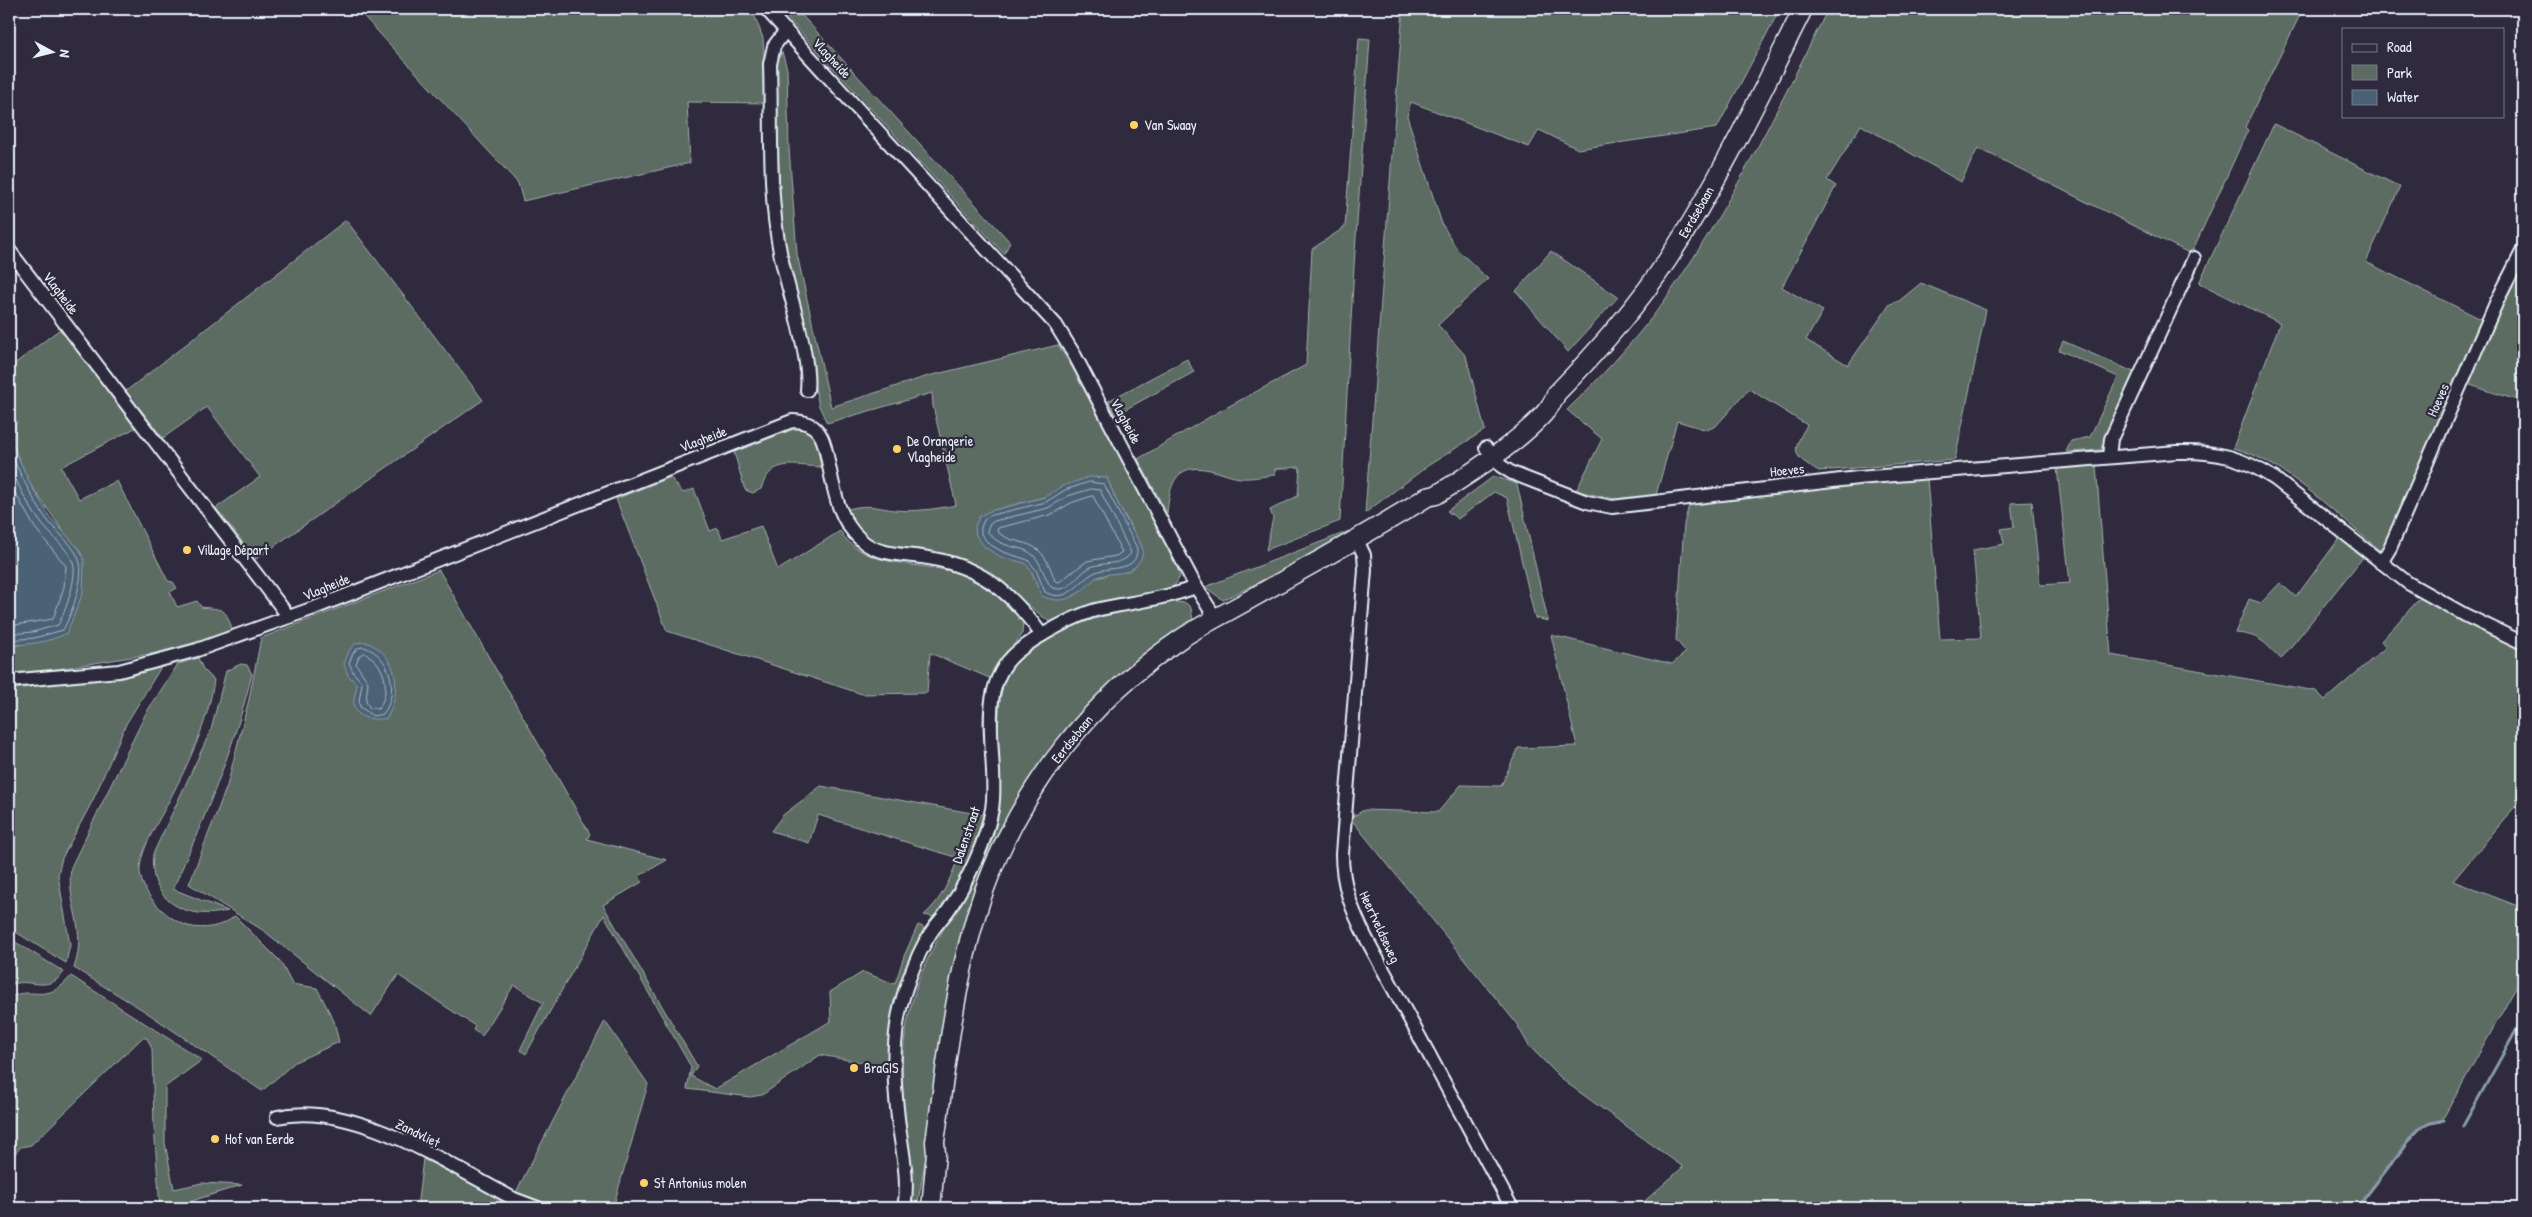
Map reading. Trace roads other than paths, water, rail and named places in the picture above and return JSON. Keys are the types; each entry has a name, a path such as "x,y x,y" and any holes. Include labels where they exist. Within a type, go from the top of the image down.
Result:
{"main road":[{"name":"Eerdsebaan","path":"931,1208 936,1154 935,1142 956,1004 970,941 984,891 1016,820 1055,758 1102,702 1141,668 1184,637 1357,540 1427,496 1433,488 1489,452 1549,395 1556,394 1622,321 1668,260 1734,146 1803,9"},
{"name":"Eerdsebaan","path":"919,1208 930,1153 935,1142"}],"street":[{"name":"Vlagheide","path":"766,9 1056,325 1075,356 1196,587 1216,619"},
{"path":"786,30 774,46 770,64 773,196 780,252 807,368 807,390"},
{"name":"Vlagheide","path":"9,250 289,617"},
{"name":"Hoeves","path":"2381,562 2390,548 2497,301 2523,250"},
{"path":"2109,457 2111,439 2194,258"},
{"name":"Vlagheide","path":"9,682 74,677 144,666 198,650 289,617 792,421 809,424 819,433 825,446 842,517 848,527 863,542 880,551 937,560 969,570 997,586 1014,599 1042,635"},
{"name":"Hoeves","path":"1489,452 1501,466 1512,472 1586,502 1612,507 1858,478 2204,451 2229,456 2253,464 2275,479 2408,584 2523,643"},
{"name":"Heertveldseweg","path":"1357,540 1364,555 1365,570 1342,854 1345,884 1360,926 1511,1208"},
{"name":"Dalenstraat","path":"904,1208 906,1178 893,1068 897,1024 902,1003 930,934 950,908 967,880 987,827 994,788 992,702 996,684 1007,663 1016,653 1042,635 1098,610 1171,596 1196,587"},
{"name":"Zandvliet","path":"278,1118 298,1115 322,1116 371,1126 514,1199 538,1208"}],"water":[{"path":"9,412 17,421 12,443 30,484 50,517 79,549 84,560 83,592 67,633 39,642 9,645"},
{"path":"1089,477 1107,478 1122,512 1142,547 1141,558 1128,571 1099,576 1069,598 1063,600 1050,599 1042,596 1032,572 1025,563 1001,557 986,548 976,536 975,526 980,516 990,511 1045,497 1063,486"},
{"path":"366,642 385,655 391,664 394,674 395,696 387,718 370,719 360,715 354,706 357,684 348,675 344,664 349,651 356,643"}],"waterway":[{"path":"2463,1126 2523,1018"},
{"path":"2357,1208 2417,1130 2430,1123 2444,1120"}],"place":[{"name":"Van Swaay","path":"1134,125"},
{"name":"De Orangerie Vlagheide","path":"897,449"},
{"name":"Village Départ","path":"187,550"},
{"name":"BraGIS","path":"854,1068"},
{"name":"Hof van Eerde","path":"215,1139"},
{"name":"St Antonius molen","path":"644,1183"}]}
